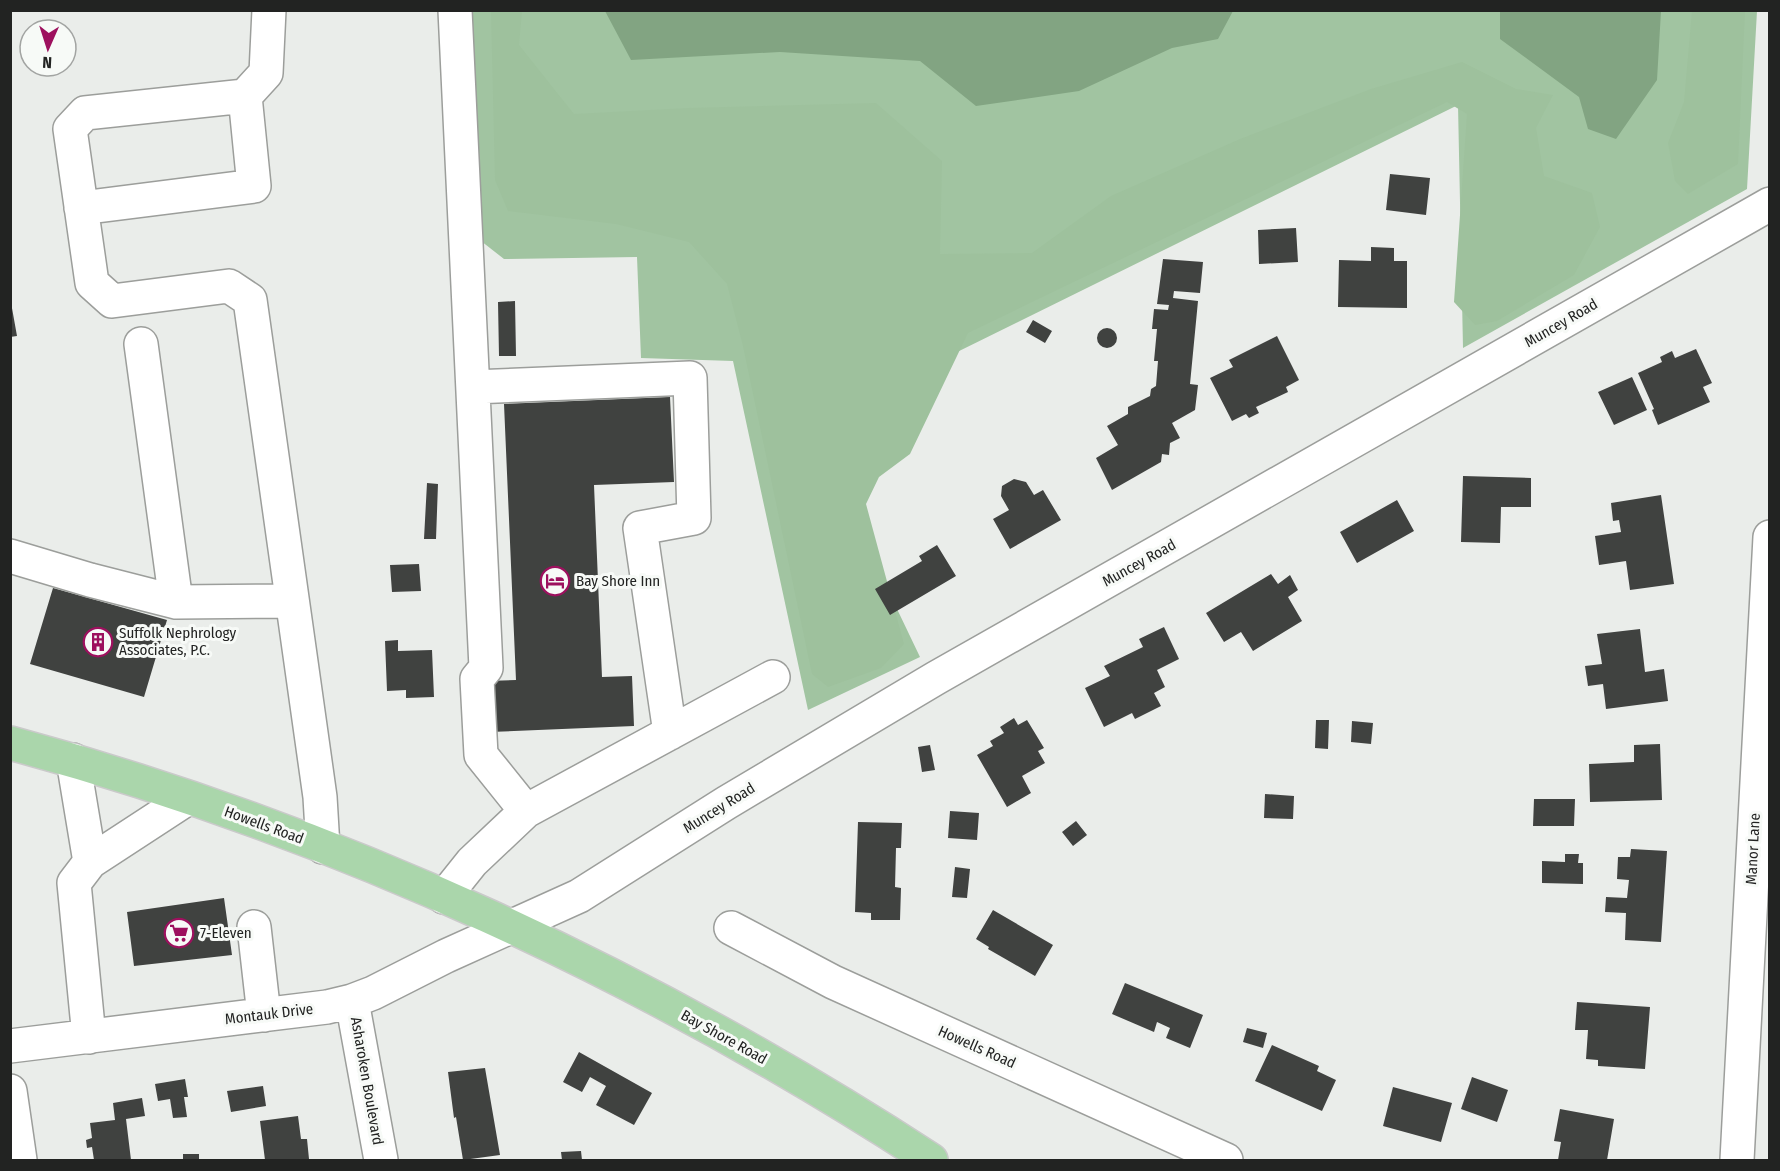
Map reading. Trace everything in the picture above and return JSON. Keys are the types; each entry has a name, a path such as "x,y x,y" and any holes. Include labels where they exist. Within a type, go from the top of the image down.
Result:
{"main road":[{"name":"Howells Road","path":"10,743 73,760 188,798 323,847 511,927"},
{"name":"Bay Shore Road","path":"511,927 614,975 715,1031 839,1103 931,1161"}],"street":[{"path":"269,10 266,73 245,96 85,113 70,129 92,283 112,301 228,286 250,300 320,797 323,847"},
{"path":"456,10 486,668 477,679 481,755 526,811"},
{"path":"81,208 254,186 245,96"},
{"name":"Muncey Road","path":"511,927 579,896 726,803 936,678 1770,204"},
{"path":"141,344 176,602"},
{"path":"473,387 690,378 694,518 640,528 670,733"},
{"name":"Manor Lane","path":"1737,1161 1770,537"},
{"path":"10,556 176,602 292,601"},
{"path":"444,897 472,862 526,811 773,677"},
{"path":"73,760 90,862"},
{"path":"89,1037 74,883 90,862 188,798"},
{"path":"254,927 264,1015"},
{"name":"Montauk Drive","path":"10,1046 264,1015 352,1001 511,927"},
{"name":"Howells Road","path":"731,927 833,982 1226,1161"},
{"name":"Asharoken Boulevard","path":"352,1001 381,1161"},
{"path":"10,1091 20,1161"}],"shaded area":[{"path":"471,11 1757,11 1747,189 1463,348 1458,105 809,425 920,657 808,710 733,361 641,358 637,257 504,259 481,241"},
{"path":"491,11 522,11 519,45 574,114 688,108 876,103 942,161 940,254 1032,253 1111,196 1240,139 1371,89 1462,62 1516,89 1553,95 1536,128 1544,176 1592,193 1600,227 1574,275 1497,321 1475,325 1454,302 1467,114 1447,102 968,333 910,454 879,477 866,504 904,644 881,668 828,687 812,674 743,346 727,284 689,242 616,224 508,211 495,180"},
{"path":"605,11 1233,11 1218,39 1172,48 1079,91 976,106 920,61 780,52 631,60"},
{"path":"1500,11 1661,11 1657,80 1616,139 1588,129 1579,97 1500,39"},
{"path":"1692,11 1745,11 1738,164 1688,194 1675,181 1668,143 1684,102"}],"building":[{"path":"1390,174 1430,178 1426,215 1386,210"},
{"path":"1296,228 1298,262 1259,264 1258,230"},
{"path":"1371,247 1394,248 1394,261 1407,261 1407,308 1338,307 1339,260 1371,261"},
{"path":"1163,259 1203,262 1200,293 1174,291 1173,298 1198,301 1190,384 1198,385 1195,410 1172,423 1180,438 1170,443 1169,455 1162,454 1161,462 1112,490 1096,458 1118,445 1107,426 1128,414 1128,407 1150,396 1151,389 1156,386 1158,361 1154,361 1157,329 1152,329 1154,309 1168,310 1169,305 1157,304"},
{"path":"10,297 17,336 10,337"},
{"path":"515,301 516,356 499,356 498,302"},
{"path":"1033,320 1052,331 1045,343 1026,332"},
{"path":"1103,328 1111,328 1117,334 1117,342 1111,348 1103,348 1097,342 1097,334"},
{"path":"1277,336 1299,380 1286,387 1288,392 1256,407 1259,413 1249,418 1246,414 1232,421 1210,378 1233,367 1229,360"},
{"path":"1696,349 1712,383 1703,387 1710,402 1658,425 1652,410 1654,409 1638,373 1662,362 1660,357 1672,351 1675,358"},
{"path":"1632,377 1647,410 1614,425 1598,392"},
{"name":"Bay Shore Inn","path":"670,397 674,482 594,485 602,677 632,676 634,726 489,732 487,681 516,680 504,404"},
{"path":"1463,476 1531,478 1531,507 1501,507 1500,543 1461,542"},
{"path":"1014,479 1026,482 1034,495 1043,490 1061,520 1010,549 993,519 1009,510 1001,496 1002,486"},
{"path":"427,483 438,484 436,539 424,539"},
{"path":"1661,495 1674,584 1630,590 1626,561 1599,565 1595,536 1621,532 1619,520 1613,521 1611,503"},
{"path":"1397,500 1414,531 1357,563 1340,532"},
{"path":"937,545 956,576 890,615 875,589 922,561 919,556"},
{"path":"419,564 421,591 392,592 390,565"},
{"path":"1271,574 1278,584 1290,575 1298,590 1288,597 1302,621 1253,651 1241,632 1224,642 1206,613"},
{"name":"Suffolk Nephrology Associates, P.C.","path":"53,588 167,620 144,697 30,664"},
{"path":"1164,627 1179,659 1157,670 1165,687 1154,693 1161,706 1135,719 1132,713 1104,727 1085,688 1110,676 1104,666 1143,647 1139,639"},
{"path":"1640,629 1645,672 1664,669 1668,701 1606,709 1603,684 1588,686 1585,666 1602,664 1597,634"},
{"path":"398,640 398,651 432,650 434,697 406,698 406,690 387,691 385,641"},
{"path":"1014,718 1018,725 1027,720 1044,748 1038,751 1045,763 1022,776 1031,793 1007,807 977,755 993,746 990,741 1004,733 1000,727"},
{"path":"1316,720 1329,720 1328,749 1315,748"},
{"path":"1352,721 1373,723 1371,744 1351,742"},
{"path":"1660,744 1662,800 1590,802 1589,764 1634,762 1634,745"},
{"path":"930,745 935,770 922,772 918,747"},
{"path":"1265,794 1294,796 1293,819 1264,818"},
{"path":"1534,799 1575,799 1574,826 1533,826"},
{"path":"950,811 979,813 977,840 948,838"},
{"path":"1076,821 1087,835 1073,846 1062,832"},
{"path":"858,822 902,823 901,848 896,848 895,887 901,888 900,920 871,920 871,913 855,912"},
{"path":"1631,849 1667,851 1661,942 1625,940 1626,913 1605,912 1606,897 1627,898 1629,880 1617,879 1618,857 1630,857"},
{"path":"1565,854 1579,854 1578,863 1583,863 1583,884 1542,883 1542,861 1565,862"},
{"path":"955,867 970,869 967,898 952,897"},
{"name":"7-Eleven","path":"224,898 232,955 134,966 127,912"},
{"path":"993,910 1053,945 1035,976 988,949 989,947 976,939"},
{"path":"1125,983 1203,1015 1190,1048 1166,1038 1170,1028 1157,1022 1154,1032 1112,1014"},
{"path":"1577,1002 1650,1007 1645,1069 1598,1066 1598,1060 1586,1059 1588,1030 1575,1030"},
{"path":"1247,1028 1267,1033 1263,1048 1243,1042"},
{"path":"1272,1045 1319,1066 1317,1071 1336,1080 1322,1111 1255,1081"},
{"path":"579,1052 652,1093 634,1125 596,1105 606,1086 590,1077 582,1092 563,1082"},
{"path":"485,1068 500,1155 463,1160 456,1117 454,1118 448,1072"},
{"path":"1472,1077 1508,1090 1497,1122 1461,1109"},
{"path":"185,1079 188,1097 184,1097 187,1117 173,1118 170,1099 158,1101 155,1084"},
{"path":"263,1086 266,1106 231,1112 227,1091"},
{"path":"1393,1087 1452,1103 1441,1142 1383,1126"},
{"path":"142,1098 145,1116 126,1119 131,1160 94,1160 92,1147 87,1148 86,1140 92,1138 90,1123 115,1120 113,1103"},
{"path":"1560,1109 1614,1119 1607,1160 1558,1160 1561,1142 1554,1141"},
{"path":"298,1116 301,1139 307,1139 309,1159 265,1160 260,1121"},
{"path":"581,1151 582,1160 562,1160 561,1152"},
{"path":"183,1154 199,1154 199,1160 183,1160"}],"place":[{"name":"Bay Shore Inn","path":"555,581"},
{"name":"Suffolk Nephrology Associates, P.C.","path":"98,642"},
{"name":"7-Eleven","path":"179,933"}]}
